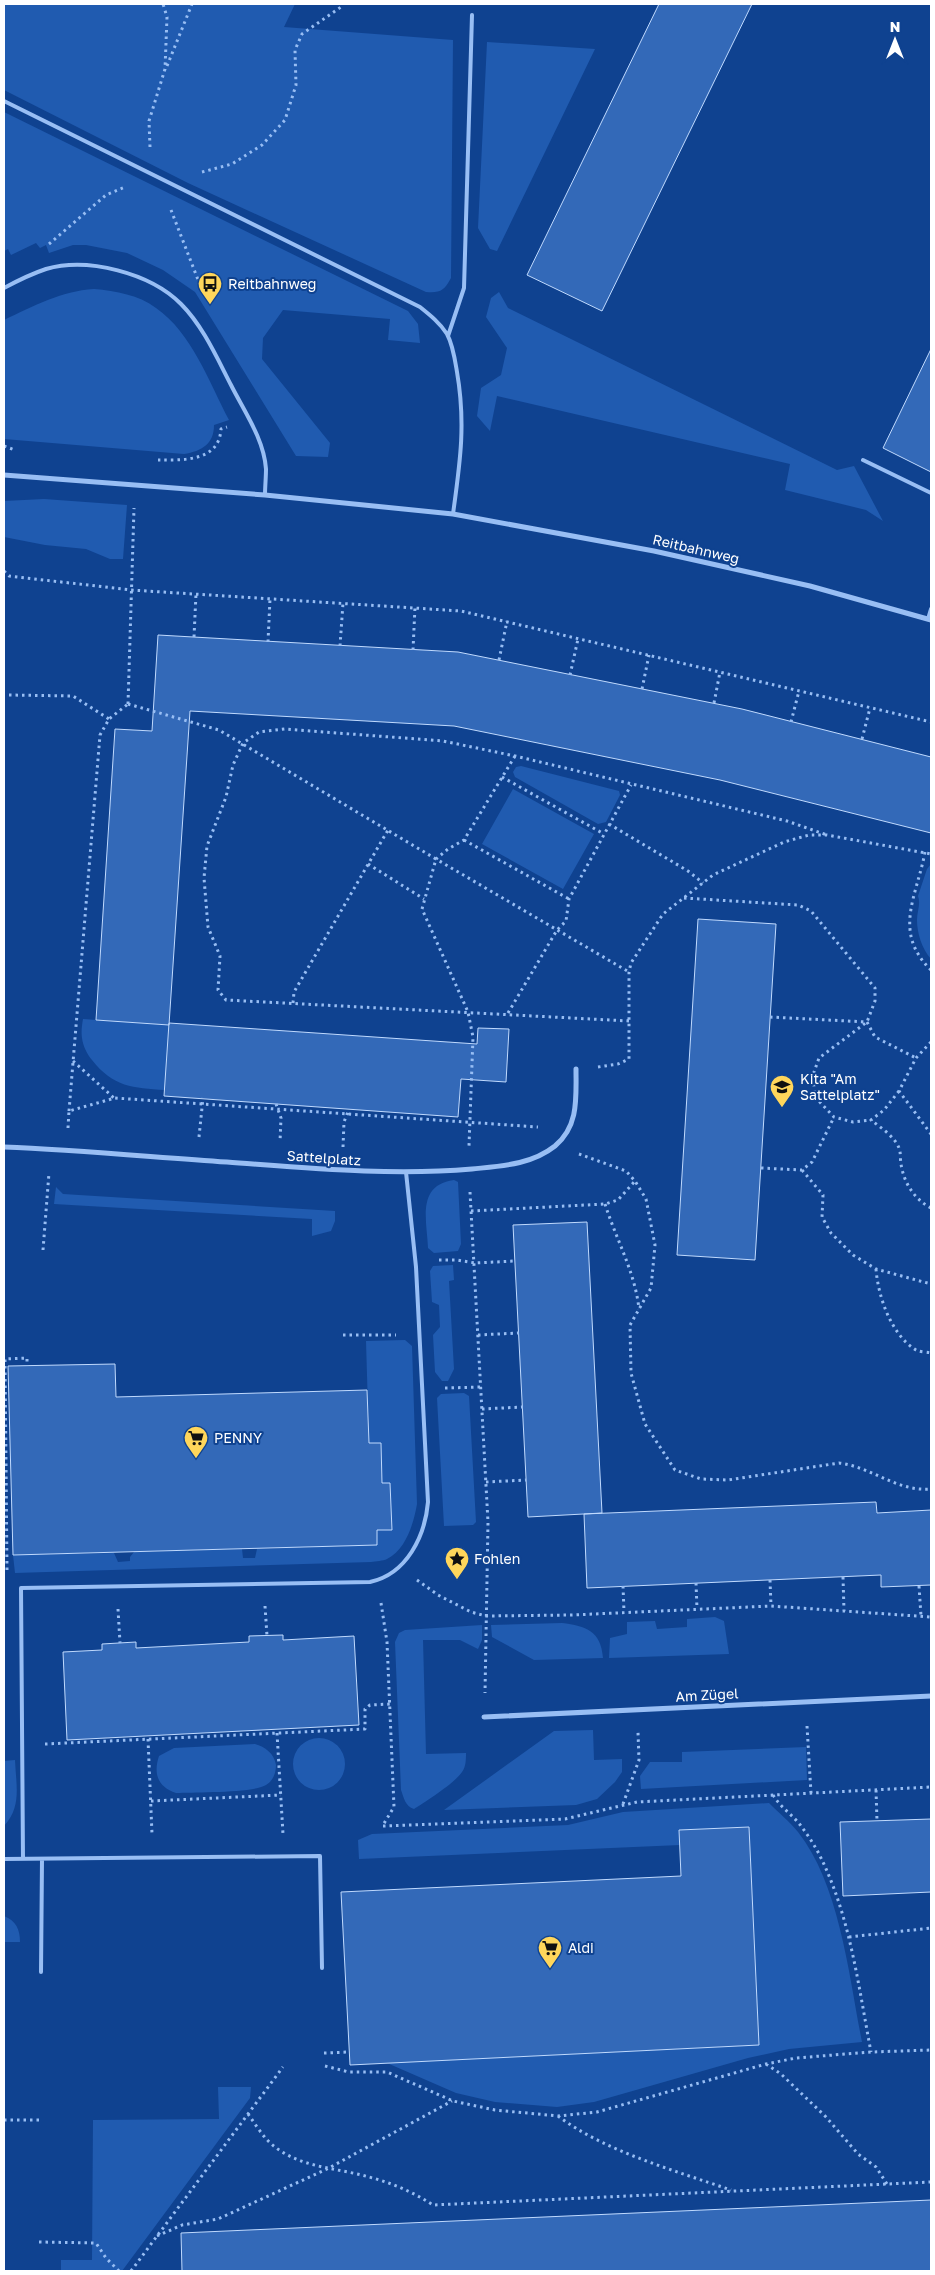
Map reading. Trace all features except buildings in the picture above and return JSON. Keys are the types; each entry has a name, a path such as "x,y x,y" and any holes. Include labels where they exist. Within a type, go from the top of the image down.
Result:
{"street":[{"name":"Reitbahnweg","path":"4,476 265,495 453,514 654,551 810,586 930,620"},
{"path":"570,1129 575,1112 576,1069"},
{"name":"Sattelplatz","path":"4,1147 342,1171 406,1172 512,1165 541,1155 555,1145 570,1129"},
{"name":"Am Zügel","path":"484,1717 931,1696"}],"lane":[{"path":"448,336 464,288 472,15"},
{"path":"4,101 420,307 438,322 448,336 455,362 461,398 462,440 453,514"},
{"path":"4,288 47,269 69,266 98,267 118,270 147,281 180,303 192,317 214,352 259,439 266,468 265,495"},
{"path":"863,460 931,493"},
{"path":"930,620 931,609"},
{"path":"23,1859 21,1588 377,1580 386,1577 402,1565 421,1536 427,1518 428,1502 416,1261 406,1172"},
{"path":"4,1859 320,1856 322,1968"},
{"path":"41,1972 42,1859"}],"path":[{"path":"166,69 192,4"},
{"path":"47,269 46,250 50,243 106,195 129,185 188,176 232,164 262,146 286,120 296,85 295,50 302,34 341,7"},
{"path":"157,460 186,460 202,457 212,451 218,443 221,429 249,419"},
{"path":"4,446 19,451"},
{"path":"128,704 135,485"},
{"path":"4,572 9,576 131,590 461,611 931,722"},
{"path":"194,637 196,594"},
{"path":"268,642 270,598"},
{"path":"340,646 343,603"},
{"path":"413,650 415,607"},
{"path":"499,660 507,622"},
{"path":"570,675 578,638"},
{"path":"642,689 649,655"},
{"path":"714,703 720,672"},
{"path":"791,722 799,691"},
{"path":"9,695 73,696 108,719"},
{"path":"67,1151 100,735 108,719 128,704"},
{"path":"128,704 219,730 629,972"},
{"path":"862,740 870,708"},
{"path":"629,1021 226,1000 218,990 220,956 208,927 204,878 207,846 226,797 233,765 243,744 259,732 285,729 443,742 516,756 787,821 827,834 931,854"},
{"path":"484,1717 488,1522 468,1169 473,1037 468,1012 422,909 436,859 448,849 464,840 516,756"},
{"path":"502,777 604,834"},
{"path":"508,1014 557,930 566,922 569,899 631,785"},
{"path":"609,824 688,871 703,883"},
{"path":"293,1003 294,992 388,830"},
{"path":"576,1069 618,1064 629,1059 629,972 631,963 663,914 713,875 784,842 809,835 827,834"},
{"path":"464,840 569,899"},
{"path":"925,852 911,901 909,924 912,943 923,962 931,970"},
{"path":"368,864 424,899"},
{"path":"684,898 798,905 811,911 875,988 875,1001 867,1022 819,1058 813,1074 815,1097 834,1117 853,1122 871,1120 884,1110 899,1091 916,1058 931,1042"},
{"path":"770,1017 867,1022"},
{"path":"867,1022 875,1037 916,1058"},
{"path":"73,1061 115,1098"},
{"path":"899,1091 931,1134"},
{"path":"69,1111 115,1098 570,1129"},
{"path":"197,1160 203,1098"},
{"path":"276,1104 282,1118 279,1166"},
{"path":"342,1171 344,1122 349,1109"},
{"path":"422,1114 422,1120"},
{"path":"761,1168 802,1170 812,1162 834,1117"},
{"path":"871,1120 885,1130 899,1147 901,1166 908,1187 924,1204 931,1208"},
{"path":"555,1145 626,1171 636,1181 646,1199 655,1245 651,1288 630,1325 632,1372 645,1424 675,1470 701,1479 728,1480 839,1463 854,1465 904,1487 920,1490 931,1489"},
{"path":"43,1250 51,1150"},
{"path":"802,1170 823,1195 822,1217 831,1233 853,1255 876,1269 931,1284"},
{"path":"471,1211 604,1204 618,1200 636,1181"},
{"path":"604,1204 632,1276 639,1310"},
{"path":"416,1261 457,1260 474,1263 515,1261"},
{"path":"876,1269 877,1286 889,1316 903,1338 917,1350 931,1354"},
{"path":"478,1336 519,1334"},
{"path":"343,1336 390,1336"},
{"path":"7,1578 5,1359 27,1358 27,1366"},
{"path":"422,1389 481,1387"},
{"path":"482,1409 523,1407"},
{"path":"486,1482 526,1480"},
{"path":"402,1565 414,1578 438,1595 471,1612 486,1616 624,1613 771,1606 931,1617"},
{"path":"842,1577 844,1610"},
{"path":"377,1580 387,1642 394,1807 383,1826 565,1819 623,1804 931,1787"},
{"path":"770,1580 771,1606"},
{"path":"696,1583 697,1609"},
{"path":"117,1586 120,1643"},
{"path":"623,1586 624,1613"},
{"path":"919,1586 921,1616"},
{"path":"806,1702 811,1793"},
{"path":"21,1745 365,1728 364,1709 370,1705 390,1704"},
{"path":"623,1804 639,1760 637,1710"},
{"path":"278,1733 283,1857"},
{"path":"148,1739 152,1857"},
{"path":"876,1790 878,1821"},
{"path":"151,1801 281,1795"},
{"path":"773,1795 780,1807 801,1825 817,1851 831,1881 849,1937 871,2052"},
{"path":"849,1937 931,1928"},
{"path":"325,2066 349,2072 387,2072 453,2101 495,2110 558,2116 597,2112 766,2064 796,2058 871,2052 931,2050"},
{"path":"324,2053 349,2052"},
{"path":"766,2064 781,2074 826,2117 858,2154 876,2168 887,2184"},
{"path":"131,2271 284,2067"},
{"path":"157,2236 182,2226 218,2219 327,2169 453,2101"},
{"path":"248,2114 274,2146 292,2158 327,2169 369,2177 413,2192 433,2204 931,2182"},
{"path":"558,2116 573,2127 647,2161 733,2191"},
{"path":"4,2120 40,2120"},
{"path":"40,2242 96,2243 106,2258 119,2271"}],"shaded area":[{"path":"4,4 295,4 284,27 453,40 451,278 441,290 426,292 188,183 4,90"},
{"path":"487,42 595,49 497,251 490,249 478,228"},
{"path":"4,112 408,311 418,324 420,343 388,340 390,319 283,310 263,338 262,359 330,443 328,457 296,456 195,292 163,270 127,253 86,245 73,245 49,253 46,245 40,248 36,243 11,255 8,249 4,251"},
{"path":"94,289 127,294 156,308 169,318 190,344 229,420 214,425 212,437 206,446 184,454 4,439 4,320 59,296"},
{"path":"499,292 508,308 837,470 854,466 883,521 866,510 785,490 790,464 497,396 490,431 477,416 481,388 501,375 507,348 486,317 491,298"},
{"path":"44,499 127,505 123,559 110,559 86,549 45,545 4,537 4,501"},
{"path":"521,766 619,791 620,795 606,822 598,824 515,777 513,772 516,767"},
{"path":"513,789 594,834 563,889 482,844"},
{"path":"931,864 931,959 921,941 917,920 918,896 927,869"},
{"path":"83,1019 169,1025 165,1090 133,1087 108,1076 88,1055 83,1044"},
{"path":"454,1180 458,1182 461,1244 458,1251 434,1253 428,1248 426,1206 434,1189 442,1183"},
{"path":"56,1187 63,1194 335,1211 335,1221 331,1231 312,1236 312,1219 54,1204"},
{"path":"453,1265 454,1280 449,1281 454,1369 448,1381 442,1381 435,1372 433,1335 440,1327 439,1305 432,1302 430,1271 433,1266"},
{"path":"405,1340 412,1346 417,1504 408,1535 394,1555 381,1561 371,1562 15,1573 13,1555 114,1553 118,1562 130,1561 130,1557 134,1552 242,1549 243,1558 255,1558 257,1549 377,1545 377,1530 392,1530 390,1484 371,1484 371,1475 382,1475 381,1443 369,1443 366,1341"},
{"path":"464,1393 469,1396 476,1522 473,1525 444,1526 437,1398 441,1394"},
{"path":"715,1617 724,1621 729,1654 609,1658 610,1638 627,1634 627,1622 655,1621 657,1629 687,1627 687,1619"},
{"path":"562,1623 591,1631 599,1642 603,1658 534,1660 492,1637 491,1625"},
{"path":"482,1625 482,1640 478,1649 460,1640 423,1640 426,1754 466,1753 466,1763 462,1772 453,1781 414,1809 411,1808 404,1799 401,1790 395,1642 399,1633 405,1630"},
{"path":"593,1730 594,1760 622,1759 622,1772 615,1782 597,1799 576,1805 444,1810 554,1731"},
{"path":"314,1738 324,1738 338,1745 345,1759 345,1769 338,1783 324,1790 314,1790 304,1786 297,1779 293,1769 293,1759 297,1749 304,1742"},
{"path":"255,1744 268,1751 276,1765 275,1774 272,1779 266,1785 259,1788 237,1791 176,1793 165,1787 158,1779 157,1763 159,1756 174,1748"},
{"path":"806,1747 807,1780 641,1789 640,1776 650,1762 682,1762 682,1752"},
{"path":"15,1760 16,1803 10,1819 4,1826 4,1761"},
{"path":"769,1803 798,1832 824,1878 841,1932 862,2042 789,2049 748,2058 594,2102 557,2107 495,2102 456,2093 387,2063 759,2045 749,1827 679,1830 680,1845 359,1859 358,1840 372,1834 568,1825 623,1812"},
{"path":"4,1916 12,1920 16,1926 20,1942 4,1942"},
{"path":"218,2087 251,2087 250,2098 122,2271 61,2271 61,2260 92,2260 93,2120 219,2119"}],"place":[{"name":"Reitbahnweg","path":"210,305"},
{"name":"Kita \"Am Sattelplatz\"","path":"782,1108"},
{"name":"PENNY","path":"196,1459"},
{"name":"Fohlen","path":"457,1580"},
{"name":"Aldi","path":"550,1969"}]}
